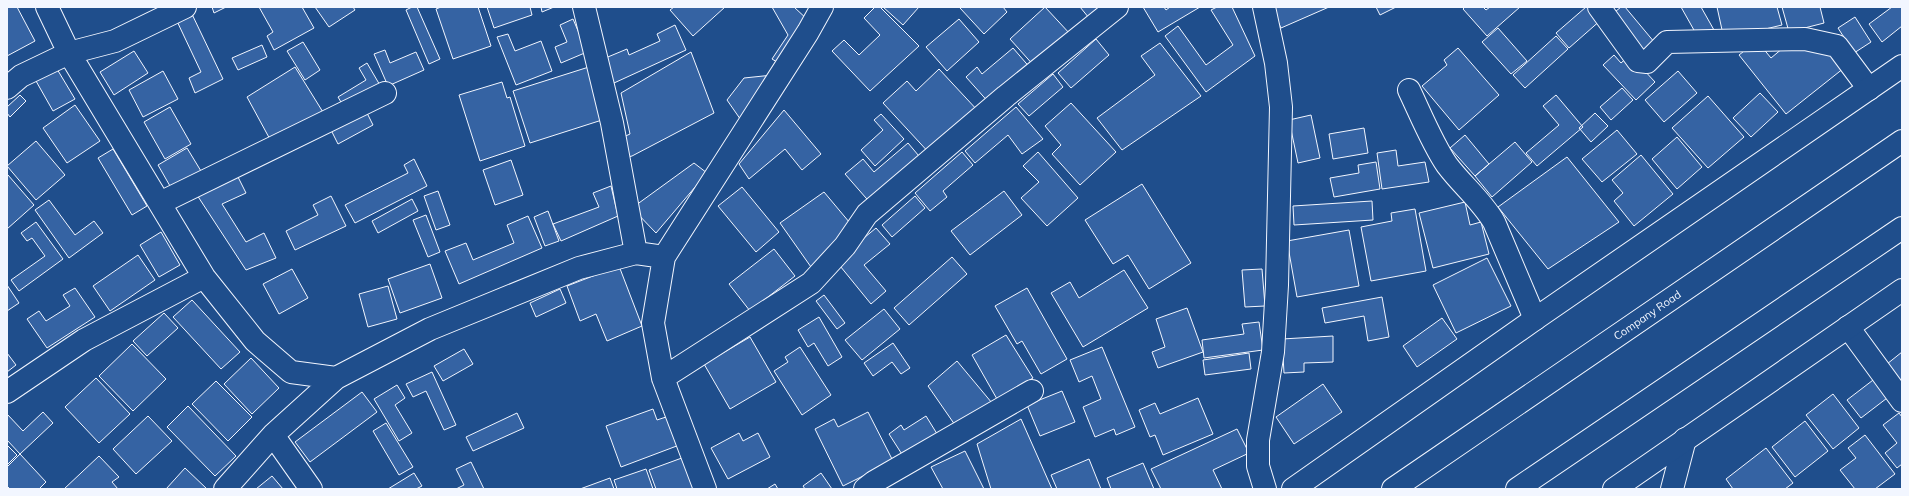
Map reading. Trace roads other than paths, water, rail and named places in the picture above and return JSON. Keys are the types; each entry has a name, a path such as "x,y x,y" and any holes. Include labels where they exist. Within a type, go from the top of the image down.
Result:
{"main road":[{"path":"47,7 69,53 204,277 255,341 291,372 336,378"},
{"path":"7,88 21,76 69,53 116,41 185,7"},
{"path":"584,7 612,123 636,253"},
{"path":"705,489 663,378 653,324 664,257 808,32 822,7"},
{"path":"663,378 810,283 845,246 867,214 1006,96 1117,7"},
{"path":"1264,7 1276,63 1281,107 1277,285 1274,337 1258,440 1258,466 1265,489"},
{"path":"1599,7 1638,61 1647,62 1667,42 1805,39 1837,46 1869,89"},
{"path":"1293,489 1535,319 1902,66"},
{"path":"1409,90 1446,163 1486,209 1494,222 1535,319"},
{"path":"160,203 385,93"},
{"name":"Company Road","path":"1393,489 1902,141"},
{"path":"1517,489 1902,228"},
{"path":"225,489 273,435 336,378 444,324 579,268 636,253 664,257"},
{"path":"7,392 84,340 204,277"},
{"path":"1614,489 1902,290"},
{"path":"1848,327 1902,401"},
{"path":"865,489 874,482 1032,392"},
{"path":"273,435 311,489"},
{"path":"1672,489 1686,439"}]}
